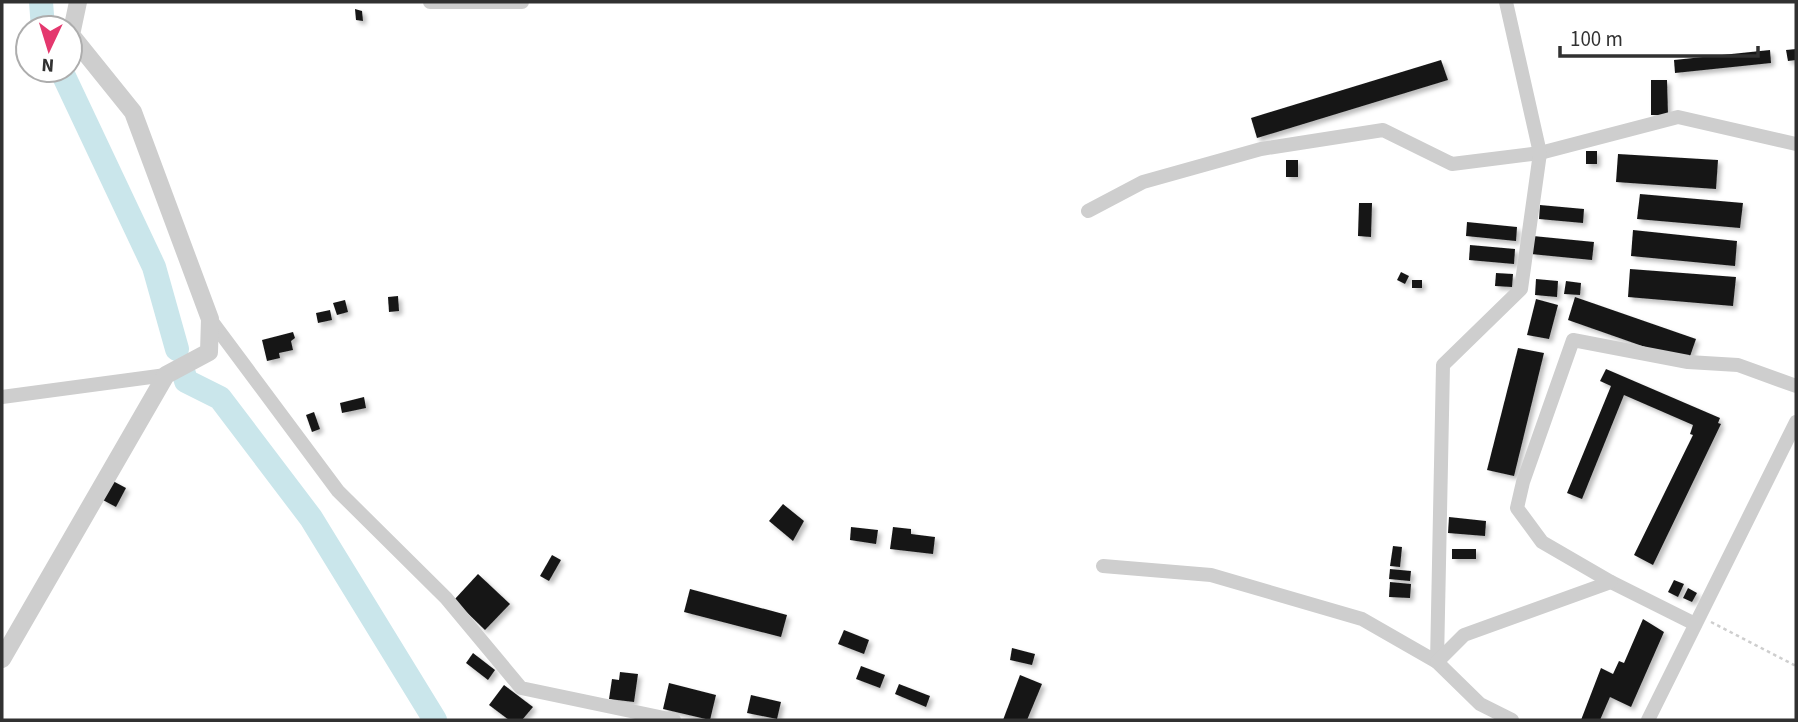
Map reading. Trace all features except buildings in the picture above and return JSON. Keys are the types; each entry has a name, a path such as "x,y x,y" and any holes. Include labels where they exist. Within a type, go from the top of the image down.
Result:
{"street":[{"path":"78,2 71,34 133,113 210,319 338,491 446,598 521,688 674,720"},
{"path":"430,2 522,2"},
{"path":"1437,662 1443,365 1521,289 1540,153 1506,2"},
{"path":"1088,211 1143,182 1261,149 1383,131 1452,164 1540,153 1678,117 1796,144"},
{"path":"2,397 166,375 209,352 210,319"},
{"path":"1698,621 1612,582 1542,542 1517,508 1523,482 1573,340 1688,362 1738,365 1796,386"},
{"path":"2,660 166,375"},
{"path":"1647,720 1796,422"},
{"path":"1102,566 1211,575 1362,619 1437,662 1480,704 1512,720"},
{"path":"1437,662 1464,635 1612,582"}],"path":[{"path":"1698,621 1796,666"}],"waterway":[{"path":"41,2 42,14"},
{"path":"68,84 154,267 177,349"},
{"path":"184,374 186,381 220,398 311,518 435,720"}]}
